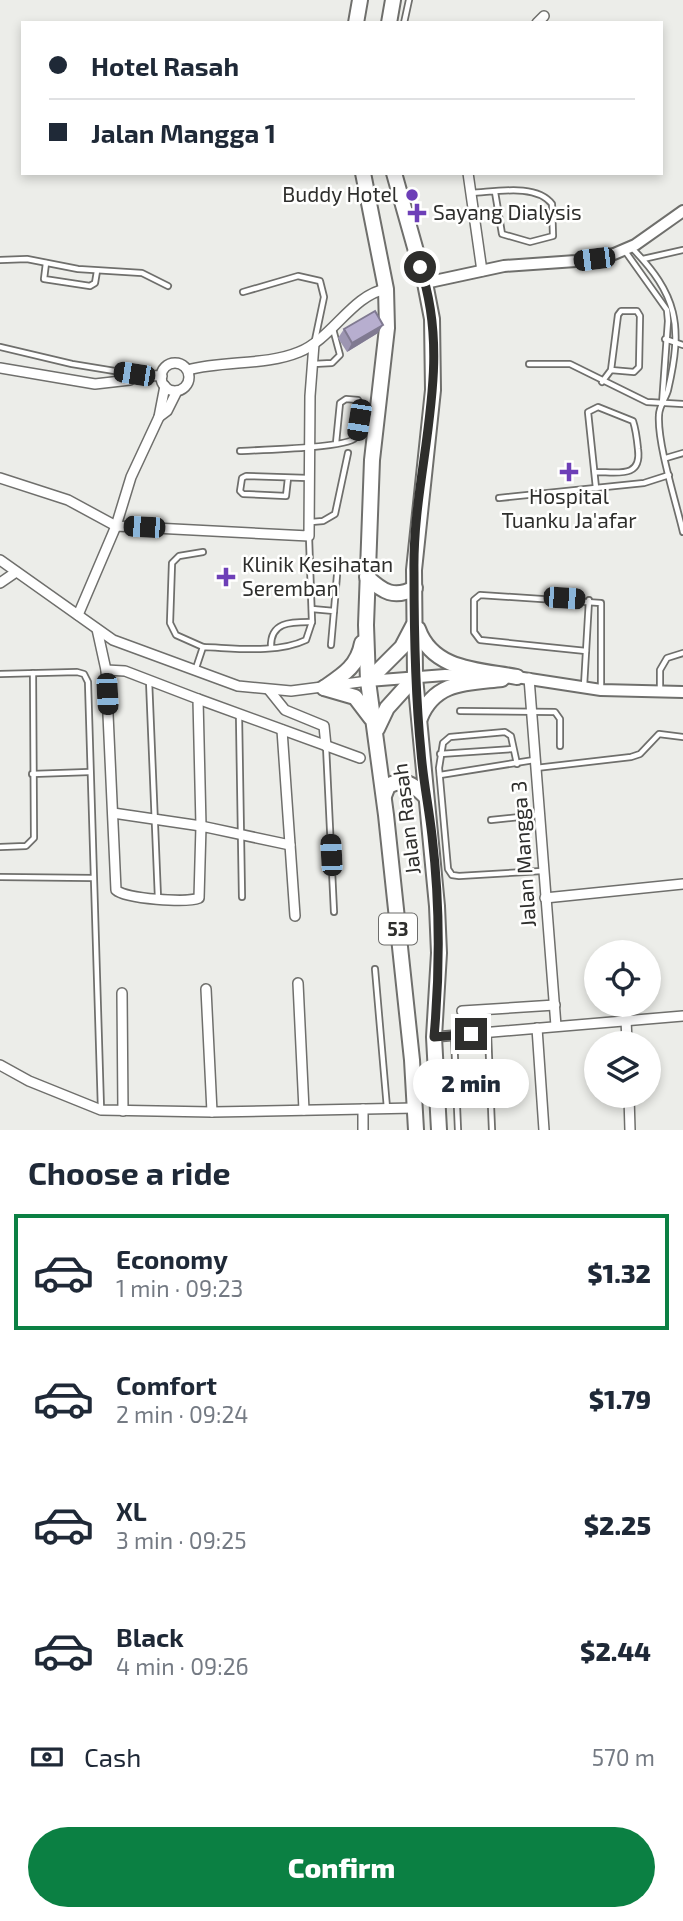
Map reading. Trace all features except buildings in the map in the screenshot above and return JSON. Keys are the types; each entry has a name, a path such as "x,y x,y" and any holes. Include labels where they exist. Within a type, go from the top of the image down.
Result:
{"highway":[{"path":"356,21 360,0"},
{"path":"389,21 393,0"},
{"name":"Jalan Rasah","path":"363,175 386,289 387,328 372,460 366,625 368,681 377,729 412,1060 415,1130"},
{"name":"Jalan Rasah","path":"395,175 425,283 432,319 433,390 414,570 418,723 425,796 432,835 438,918 434,1037 439,1130"},
{"path":"367,577 391,594 415,588"},
{"path":"415,621 422,641 440,660 523,677"},
{"path":"368,681 402,647 415,621"},
{"path":"324,688 344,674 360,656 366,625"},
{"path":"324,688 355,698 377,729 387,708 415,677"},
{"path":"418,723 432,696 451,685 523,677"},
{"path":"384,796 388,786 399,782 412,784 425,796"}],"street":[{"path":"468,175 482,271"},
{"path":"425,283 515,265 594,259 627,248 683,212"},
{"path":"188,370 218,363 275,358 296,353 314,344 366,298 386,289"},
{"path":"0,478 68,500 116,526 309,537 309,446 314,344"},
{"path":"159,417 167,411 177,391 188,384 188,370 181,364 171,364 162,376"},
{"path":"0,368 106,385 130,380 134,374 162,376"},
{"path":"78,615 116,526 131,477 159,417 165,386 162,376"},
{"path":"165,386 177,391"},
{"path":"0,560 113,640 239,686 269,690 324,688 415,677 523,677 601,690 660,693 683,691"},
{"path":"0,583 16,572"},
{"path":"97,629 106,670 116,890 122,895 194,900 201,896 198,699"},
{"path":"106,670 119,670 149,680 360,758"},
{"name":"Jalan Mangga 3","path":"523,677 531,709 556,1026"},
{"path":"269,690 285,710 324,726 326,746"},
{"path":"282,730 295,916"},
{"path":"113,813 201,826 290,845"},
{"path":"545,898 683,884"},
{"path":"298,983 304,1110"},
{"path":"206,989 212,1112"},
{"path":"122,993 122,1111"},
{"path":"462,1012 555,1005"},
{"path":"434,1037 683,1016"},
{"path":"626,1019 626,1031"},
{"path":"537,1028 544,1130"},
{"path":"0,1065 52,1091 101,1110 212,1112 415,1108"},
{"path":"630,1108 631,1130"},
{"path":"363,1109 363,1130"}],"lane":[{"path":"404,21 409,0"},
{"path":"470,193 495,192 523,191 550,200 556,232 554,236 530,242 502,234 495,192"},
{"path":"627,248 643,259 671,300 676,321 667,392 662,404"},
{"path":"627,248 667,310 659,422 683,532"},
{"path":"643,259 683,250"},
{"path":"0,260 27,259 97,271 142,273 168,286"},
{"path":"46,263 44,279 90,286 95,283 97,271"},
{"path":"243,292 298,276 320,281 324,297 314,344"},
{"path":"603,382 611,370 618,315 621,311 637,312 640,316 639,367 635,372 611,370"},
{"path":"312,364 332,363 340,355 333,329"},
{"path":"666,339 683,345"},
{"path":"0,347 72,365 134,374"},
{"path":"529,364 570,364 647,402 683,404"},
{"path":"240,451 309,446 336,443 349,441 356,435 361,405 358,400 346,399 340,403 336,443"},
{"path":"595,472 628,471 637,467 640,461 633,421 598,407 588,412 596,488"},
{"path":"310,522 323,521 335,514 348,453"},
{"path":"666,458 683,453"},
{"path":"499,498 644,483 669,475"},
{"path":"288,478 286,496 243,494 240,491 243,477 309,478"},
{"path":"203,552 179,556 172,563 170,623 176,635 203,647 297,645 306,640 312,622 309,537"},
{"path":"331,645 338,575"},
{"path":"586,651 480,640 474,632 474,600 480,595 589,600 601,603 601,690"},
{"path":"584,688 589,600"},
{"path":"312,609 334,611"},
{"path":"271,647 272,633 277,628 291,622 312,622"},
{"path":"195,671 203,647"},
{"path":"660,693 661,666 667,657 683,653"},
{"path":"0,674 77,672 87,677 101,1110"},
{"path":"0,847 26,846 33,840 33,673"},
{"path":"149,680 158,899"},
{"path":"460,712 531,709 558,715 560,746"},
{"path":"239,714 242,897"},
{"path":"517,764 511,736 505,732 450,737 443,743 440,775 448,869 452,875 542,871"},
{"path":"440,775 517,764 631,757 640,754 659,734 683,737"},
{"path":"326,746 334,912"},
{"path":"440,754 513,749"},
{"path":"32,774 89,772"},
{"path":"491,820 538,815"},
{"path":"0,877 93,878"},
{"path":"375,970 387,1109"},
{"path":"488,1032 492,1130"},
{"path":"454,1035 458,1130"}],"place":[{"name":"Buddy Hotel","path":"412,195"},
{"name":"Sayang Dialysis","path":"417,213"},
{"name":"Hospital Tuanku Ja'afar","path":"569,472"},
{"name":"Klinik Kesihatan Seremban","path":"226,577"}],"route":[{"path":"420,267 432,319 434,355 433,390 414,570 415,677 437,906 439,953 434,1037 471,1034"}]}
